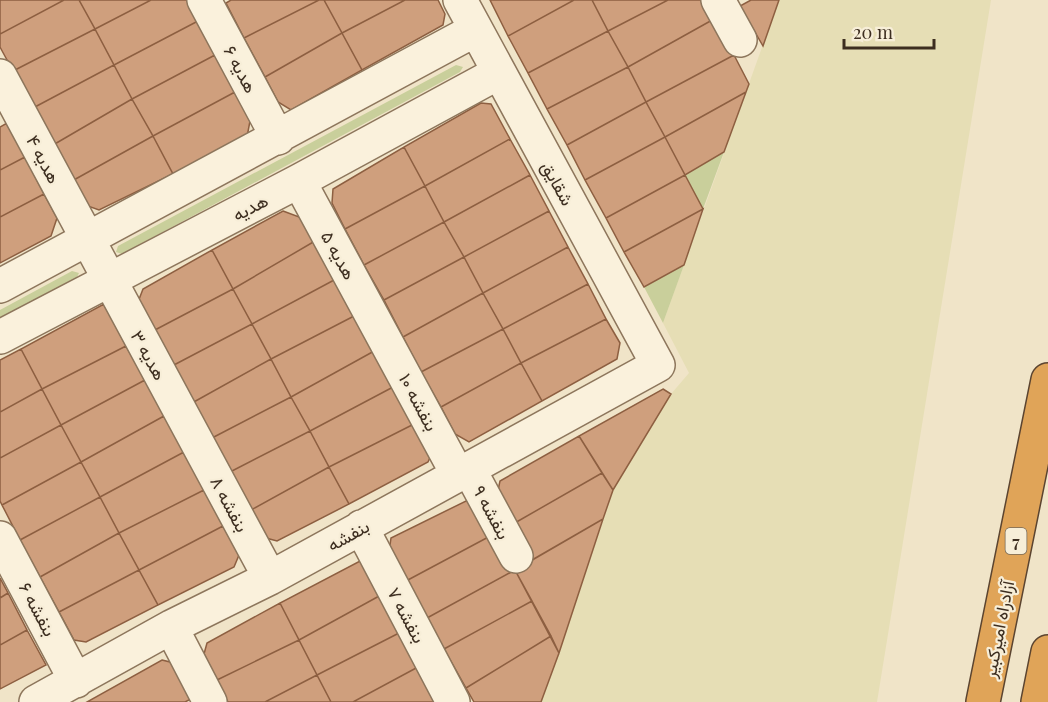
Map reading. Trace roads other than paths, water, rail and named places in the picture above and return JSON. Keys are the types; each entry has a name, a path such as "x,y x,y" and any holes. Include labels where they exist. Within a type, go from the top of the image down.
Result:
{"highway":[{"name":"آزادراه امیرکبیر","path":"983,702 1048,380"},
{"path":"1038,702 1048,652"}],"street":[{"name":"هدیه ۶","path":"204,0 278,138"},
{"name":"شقایق","path":"459,0 658,365"},
{"path":"718,0 740,40"},
{"path":"0,286 475,30"},
{"name":"هدیه","path":"0,337 299,182 498,73"},
{"name":"هدیه ۴","path":"0,77 108,280"},
{"name":"هدیه ۵","path":"299,182 380,329"},
{"name":"هدیه ۳","path":"108,280 190,430"},
{"name":"بنفشه ۱۰","path":"380,329 463,472"},
{"name":"بنفشه","path":"36,702 171,627 270,578 658,365"},
{"name":"بنفشه ۸","path":"190,430 270,578"},
{"name":"بنفشه ۹","path":"463,472 516,556"},
{"name":"بنفشه ۷","path":"361,527 453,702"},
{"name":"بنفشه ۶","path":"0,538 76,681"},
{"path":"171,627 210,702"}]}
